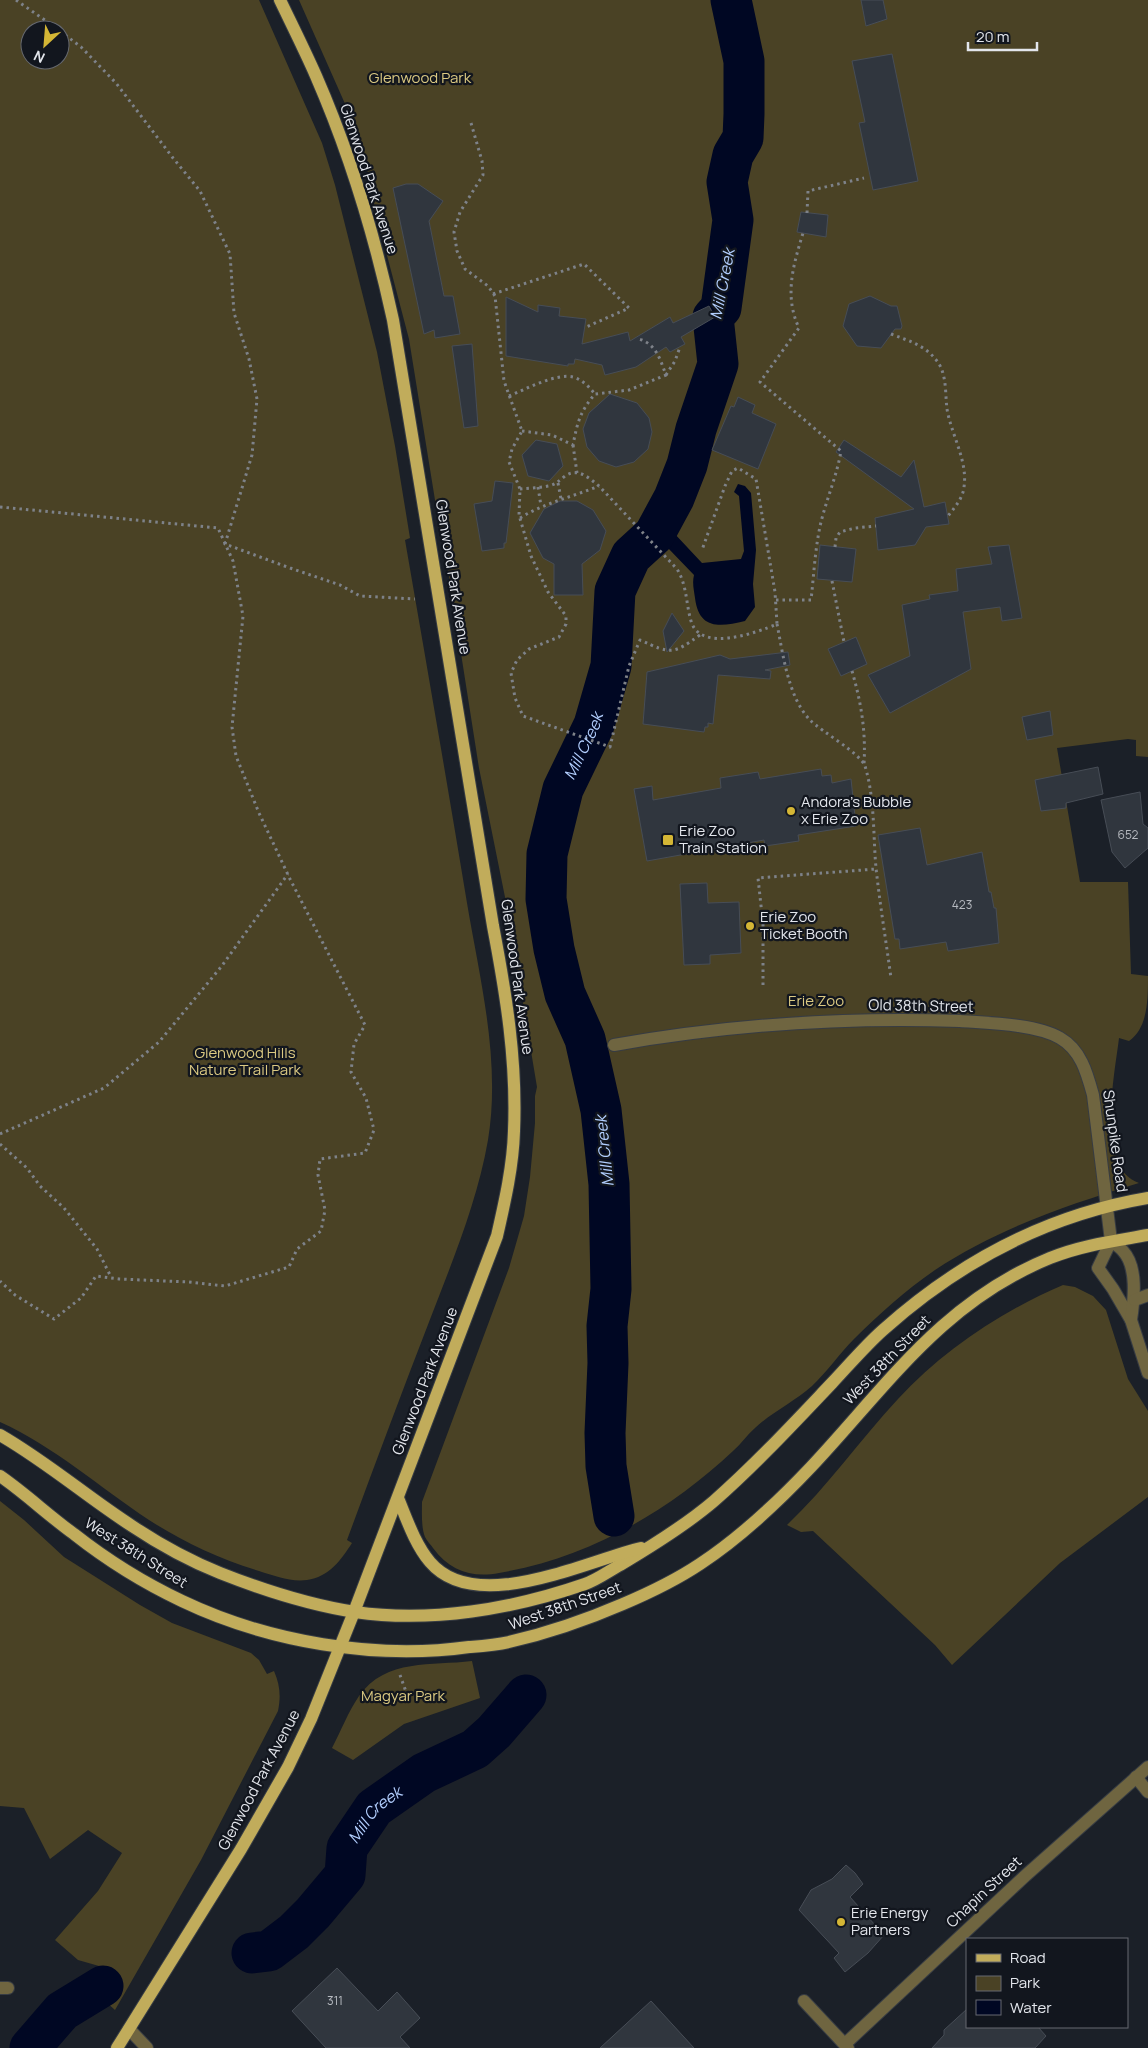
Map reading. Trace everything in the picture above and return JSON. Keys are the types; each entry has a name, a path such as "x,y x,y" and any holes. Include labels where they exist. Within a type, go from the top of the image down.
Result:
{"main road":[{"name":"Glenwood Park Avenue","path":"117,2048 236,1856 288,1767 311,1720 398,1498 497,1236 507,1190 514,1132 514,1073 505,988 493,926 393,320 378,256 346,155 316,78 280,0"},
{"name":"West 38th Street","path":"0,1435 51,1467 133,1527 197,1563 222,1574 292,1598 354,1612 399,1615 467,1612 527,1601 588,1583 651,1546 712,1503 774,1444 881,1332 935,1287 1018,1238 1066,1217 1107,1205 1148,1198"},
{"name":"West 38th Street","path":"0,1476 101,1554 156,1588 237,1624 269,1634 341,1646 396,1651 444,1651 506,1643 596,1616 644,1595 698,1565 742,1533 812,1466 884,1384 947,1321 984,1292 1053,1257 1079,1248 1148,1235"},
{"path":"398,1498 417,1543 431,1563 447,1576 464,1582 495,1585 541,1579 621,1553 651,1546"}],"street":[{"name":"Old 38th Street","path":"614,1045 679,1033 729,1029 873,1021 929,1020 1015,1025 1058,1036 1073,1048"},
{"name":"Shunpike Road","path":"1073,1048 1080,1057 1093,1095 1111,1242"},
{"path":"1131,1320 1134,1285 1129,1260 1124,1251 1111,1242 1098,1268 1131,1320 1148,1373"},
{"path":"1134,1300 1148,1295"},
{"name":"Chapin Street","path":"846,2046 1025,1876 1148,1767"},
{"path":"1136,1778 1148,1792"},
{"path":"804,2001 846,2046"},
{"path":"129,2028 147,2048"}],"path":[{"path":"16,0 45,20"},
{"path":"70,38 82,47 116,83 200,191 230,254 234,313 249,359 257,398 252,455 225,544"},
{"path":"471,123 482,161 483,175 460,212 454,232 457,251 465,269 488,286 493,294 501,337 504,381 522,431 512,449 509,462 520,489 520,518 531,556 548,592 566,616 566,624 559,637 528,649 517,660 511,673 519,711 523,716 610,747 630,666 640,640 664,651 678,650 700,635"},
{"path":"807,213 808,191 864,178"},
{"path":"776,600 811,600 821,524 829,490 839,466 841,451 760,382 799,328 790,308 791,284 796,256 803,233"},
{"path":"493,294 584,264 629,308 584,328"},
{"path":"892,334 922,346 936,359 944,374 948,415 965,475 962,497 948,516"},
{"path":"639,339 648,342 656,350 666,375"},
{"path":"577,472 574,445 577,425 584,407 595,394 629,390 666,375 675,361 680,347"},
{"path":"509,396 546,381 566,377 581,380 595,394"},
{"path":"522,431 552,435 574,445"},
{"path":"702,550 725,486 732,471 738,468 756,479 776,600 777,624 786,668 799,706 828,736 852,752 864,764"},
{"path":"520,489 558,483 566,475 577,472 599,486 669,560 680,575 690,619 694,629 700,635 708,638 736,636 758,632 777,624"},
{"path":"558,483 561,499"},
{"path":"520,518 541,506 599,486"},
{"path":"538,487 541,506"},
{"path":"0,507 218,528 233,561 243,616 232,727 236,756 259,813 288,874 365,1025 354,1044 351,1072 366,1098 374,1130 365,1153 320,1159 318,1175 325,1210 321,1232 297,1249 289,1267 225,1286 96,1276 81,1298 54,1320 15,1295 0,1281"},
{"path":"835,547 836,538 840,532 876,526"},
{"path":"225,544 340,585 360,596 416,599"},
{"path":"832,581 844,642"},
{"path":"852,671 863,716 864,764 873,812 876,869 891,978"},
{"path":"763,985 763,924 758,878 876,869"},
{"path":"0,1134 104,1088 159,1042 221,967 288,874"},
{"path":"0,1144 27,1168 40,1186 64,1208 96,1250 112,1278"},
{"path":"400,1675 410,1703"}],"green space":[{"name":"Glenwood Hills Nature Trail Park","path":"0,0 259,0 322,143 335,185 377,352 410,538 405,540 483,991 492,1080 488,1140 471,1209 347,1540 352,1543 334,1567 322,1575 307,1580 283,1578 244,1566 202,1549 175,1536 149,1520 58,1455 0,1422"},
{"name":"Erie Zoo","path":"299,0 1148,0 1148,757 1136,756 1136,740 1128,739 1057,748 1080,882 1128,882 1131,974 1148,976 1146,1012 1140,1029 1129,1041 1119,1038 1111,1118 1112,1140 1117,1159 1125,1174 1139,1183 1034,1219 959,1255 903,1294 849,1345 812,1386 762,1422 736,1448 682,1494 625,1529 595,1544 532,1566 499,1573 480,1574 462,1571 440,1556 425,1537 422,1524 422,1502 509,1268 524,1216 530,1177 537,1087 507,907 479,768 409,339 368,183 368,173 346,106"},
{"path":"1063,1285 1075,1287 1093,1296 1106,1310 1128,1379 1148,1411 1148,1497 1060,1563 952,1665 935,1645 813,1531 801,1532 787,1525 816,1495 898,1399 934,1364 974,1333 1040,1295"},
{"path":"0,1501 24,1520 64,1557 172,1623 251,1653 259,1660 267,1674 274,1671 278,1681 280,1695 278,1711 201,1860 115,2010 105,2001 99,1966 78,1960 55,1940 98,1891 122,1853 88,1830 50,1859 24,1808 0,1806"},
{"name":"Magyar Park","path":"472,1661 480,1698 404,1724 353,1760 332,1748 359,1696 382,1675 411,1666"}],"water":[{"path":"738,484 745,486 751,493 756,550 753,584 755,607 745,621 719,625 712,624 701,616 697,608 693,586 694,575 667,547 673,532 702,563 741,559 744,551 739,496 734,492"}],"building":[{"path":"861,0 883,0 887,19 866,26"},
{"path":"892,54 918,181 873,190 859,123 865,122 852,61"},
{"path":"406,184 418,184 443,201 429,221 444,296 453,296 460,334 435,338 434,330 424,334 393,188"},
{"path":"801,212 828,215 826,237 797,232"},
{"path":"870,296 891,306 897,306 902,326 901,329 895,329 881,348 857,346 843,326 849,304"},
{"path":"506,297 538,312 538,305 560,308 559,316 586,319 582,344 628,332 630,341 670,317 673,323 709,306 715,317 681,337 685,344 670,352 666,347 636,367 605,375 602,365 575,359 574,364 568,364 568,366 506,356"},
{"path":"472,344 478,426 464,428 452,346"},
{"path":"610,394 637,403 649,418 652,432 648,449 634,462 616,467 599,461 587,447 583,429 589,413"},
{"path":"738,397 755,405 752,413 776,424 758,469 712,450 731,406 734,407"},
{"path":"536,440 557,444 563,466 549,481 528,476 522,455"},
{"path":"844,440 901,477 914,460 924,507 945,502 949,524 926,527 915,545 878,550 875,518 914,509 836,452"},
{"path":"495,481 513,483 506,543 504,543 504,548 482,551 474,504 492,501"},
{"path":"560,501 577,501 593,510 606,531 600,550 582,564 583,595 554,595 554,564 543,558 530,533 544,509"},
{"path":"820,545 856,549 852,582 817,579"},
{"path":"1009,545 1022,618 1002,621 1000,607 963,612 971,669 890,713 868,675 910,656 902,605 930,599 929,595 958,591 956,569 992,564 988,547"},
{"path":"672,613 684,631 667,652 663,631"},
{"path":"856,637 867,664 841,676 828,649"},
{"path":"788,652 790,665 765,670 771,671 770,679 718,675 713,724 708,723 708,727 705,727 704,732 643,724 647,672 720,655 730,659"},
{"path":"1050,711 1053,735 1027,740 1022,717"},
{"path":"1098,767 1103,794 1066,803 1066,808 1041,811 1035,780"},
{"path":"821,769 822,776 831,775 832,783 851,779 856,826 798,835 799,841 765,846 764,840 647,861 634,789 652,786 653,800 721,788 720,778 758,772 760,779"},
{"path":"1140,792 1143,824 1148,828 1148,848 1125,868 1112,852 1101,800"},
{"path":"920,828 927,865 982,852 989,892 991,892 994,908 996,908 999,943 948,951 946,942 900,949 899,939 895,939 878,835"},
{"path":"707,883 708,903 739,902 741,953 710,955 710,964 684,965 680,884"},
{"path":"846,1865 863,1884 850,1897 884,1935 868,1953 845,1972 834,1958 839,1953 799,1910 811,1890 832,1879"},
{"path":"337,1968 378,2011 397,1992 420,2018 400,2037 410,2048 326,2048 292,2011"},
{"path":"651,2001 694,2048 600,2048"},
{"path":"966,2010 966,2028 1039,2028 1046,2036 1035,2048 932,2048 944,2035 944,2030"}],"waterway":[{"name":"Mill Creek","path":"614,1516 606,1466 605,1433 608,1363 607,1326 611,1289 609,1184 601,1110 585,1039 565,994 554,949 546,899 547,854 563,789 594,725 611,666 615,591 631,556 654,535 674,498 687,465 696,429 718,364 713,317 721,308 733,220 727,182 733,155 743,138 744,114 744,61 731,0"},
{"name":"Mill Creek","path":"252,1953 269,1951 294,1932 345,1875 347,1848 374,1808 424,1773 475,1749 494,1732 526,1695"},
{"name":"Mill Creek","path":"30,2048 62,2011 103,1986"}],"place":[{"name":"Andora's Bubble x Erie Zoo","path":"791,811"},
{"name":"Erie Zoo Train Station","path":"668,840"},
{"name":"Erie Zoo Ticket Booth","path":"750,926"},
{"name":"Erie Energy Partners","path":"841,1922"}],"park label":[{"name":"Glenwood Park","path":"420,78"}]}
